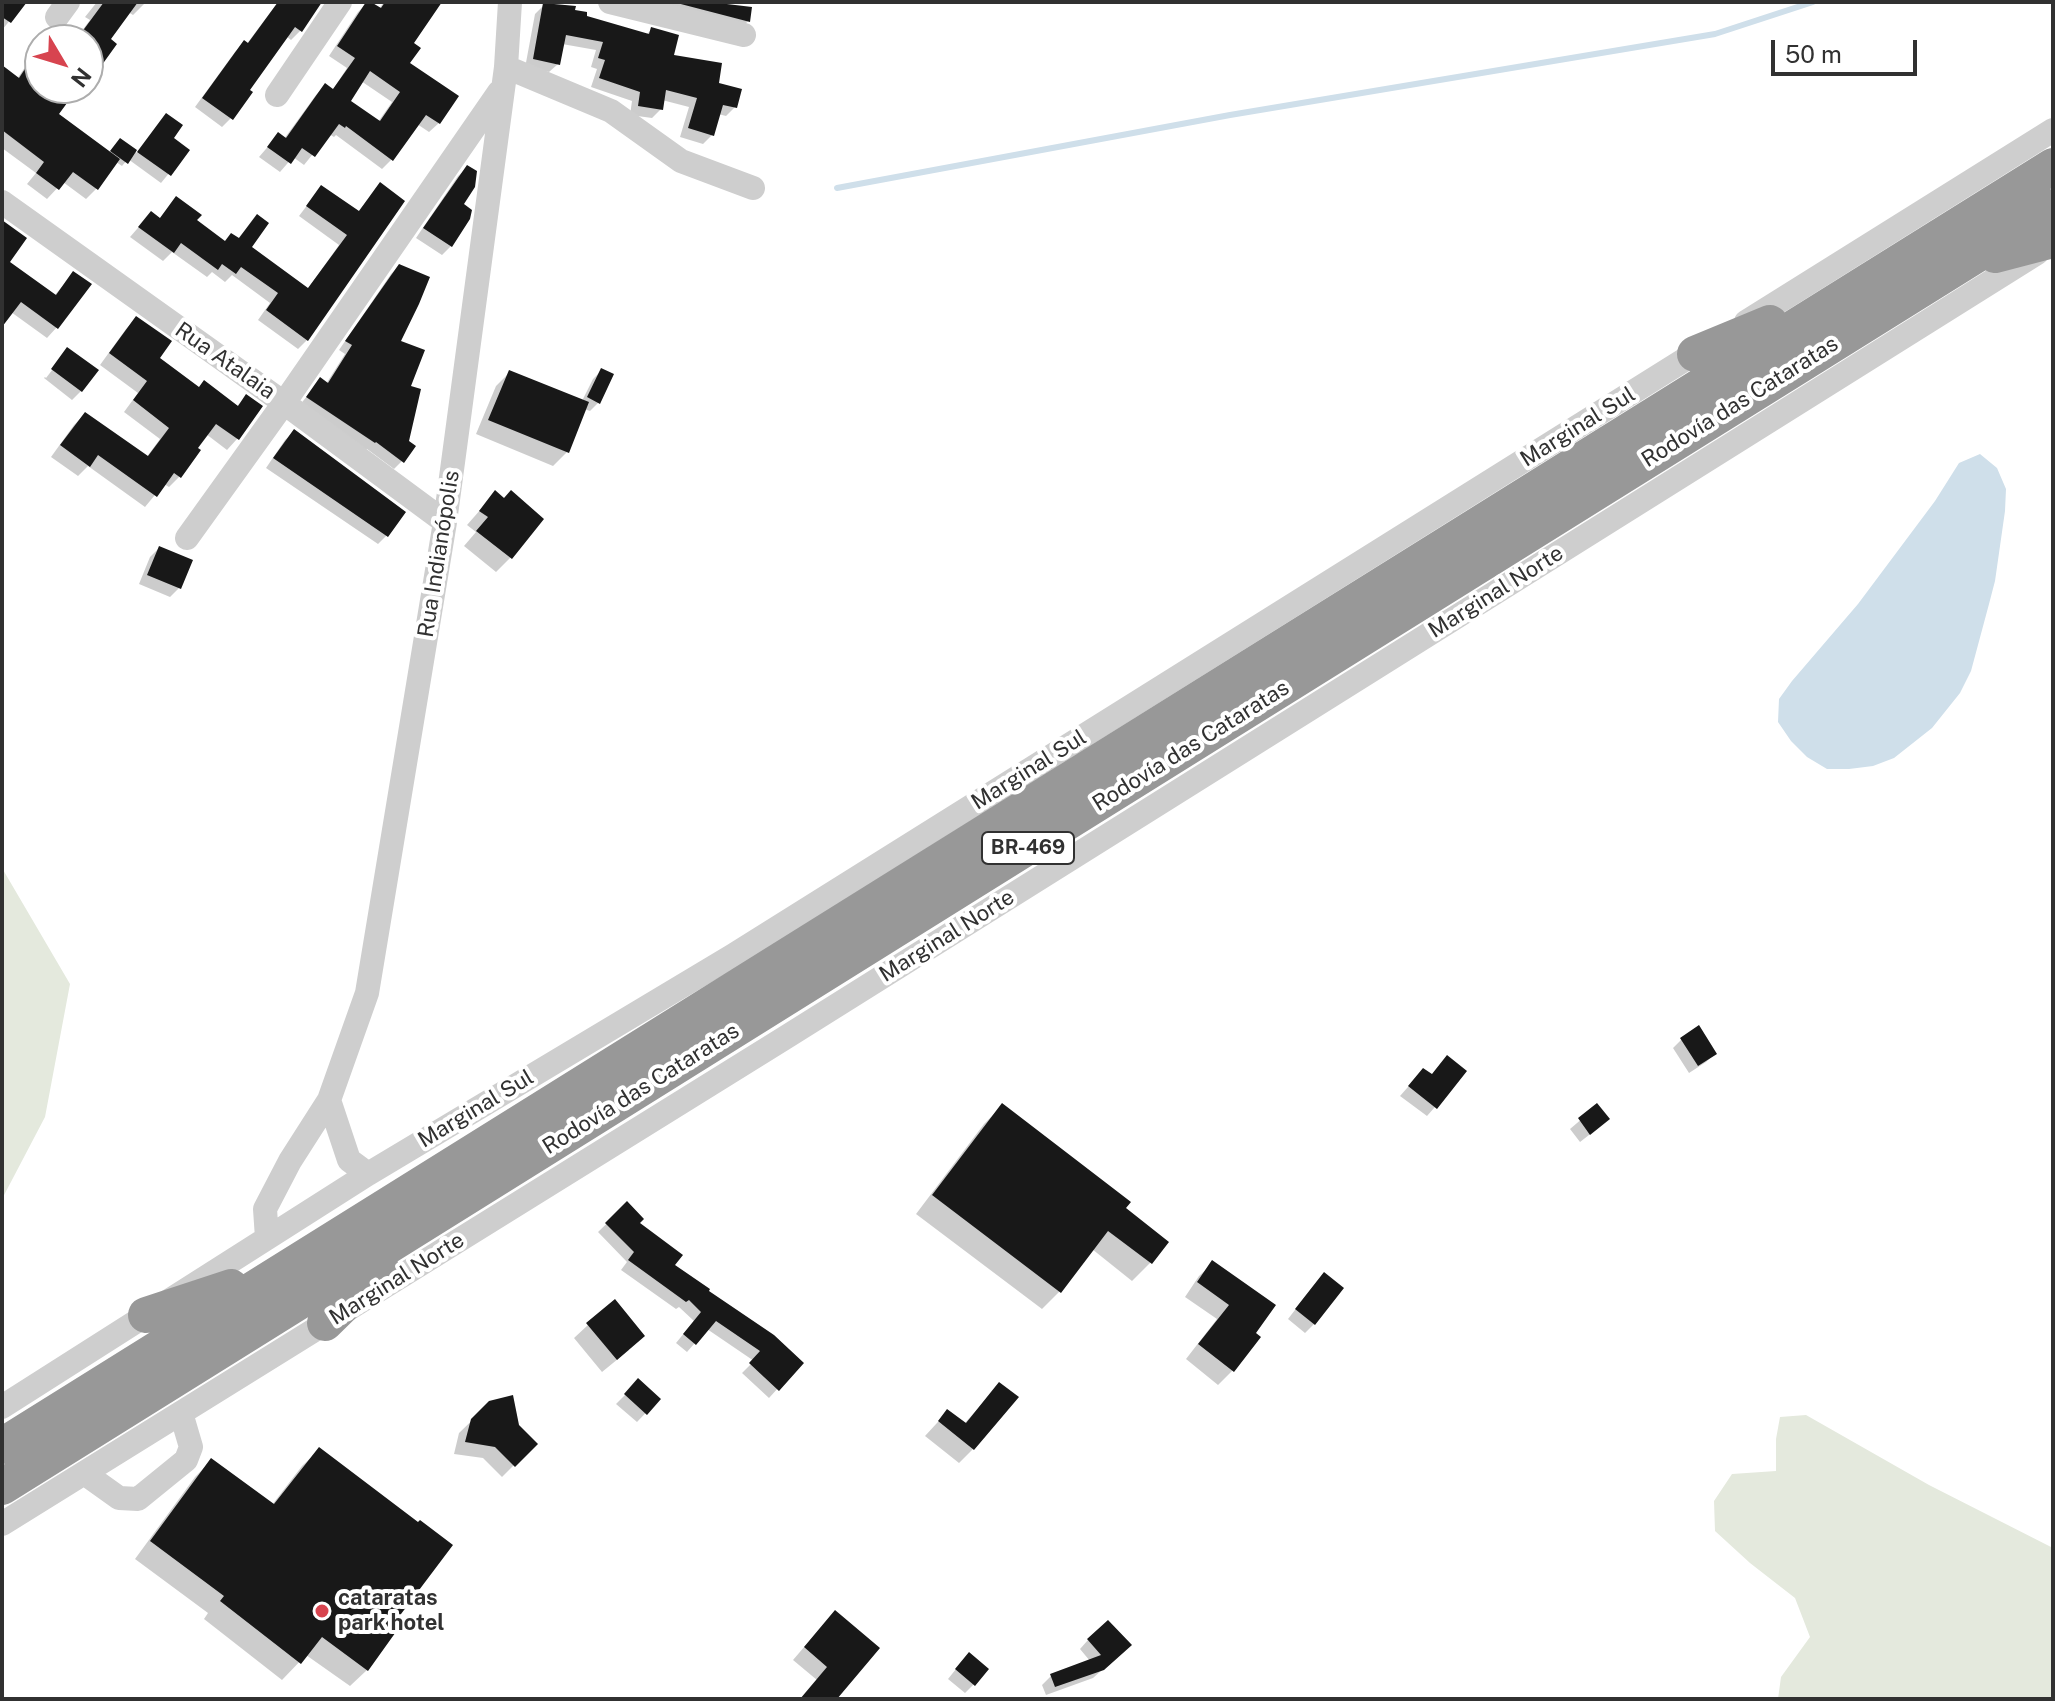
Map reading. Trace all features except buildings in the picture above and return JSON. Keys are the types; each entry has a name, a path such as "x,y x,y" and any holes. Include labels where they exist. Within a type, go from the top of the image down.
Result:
{"highway":[{"name":"Rodovía das Cataratas","path":"2,1446 2053,166"},
{"name":"Rodovía das Cataratas","path":"2,1487 2053,207"},
{"path":"1963,263 2053,242"},
{"path":"1695,354 1867,282"},
{"path":"325,1323 430,1220"},
{"path":"146,1315 286,1269"}],"street":[{"path":"277,95 340,2"},
{"name":"Rua Indianópolis","path":"267,1238 265,1209 290,1161 329,1100 367,993 445,522 504,77 510,2"},
{"path":"610,2 744,35"},
{"path":"187,538 284,403 504,77 611,111 681,161 753,188"},
{"name":"Marginal Sul","path":"2,1407 368,1174 732,956 2053,130"},
{"name":"Rua Atalaia","path":"2,202 445,522"},
{"name":"Marginal Norte","path":"2,1524 2053,242"},
{"path":"329,1100 349,1160 368,1174"},
{"path":"84,1473 119,1498 138,1499 186,1460 191,1447 181,1413"}],"shaded area":[{"path":"1980,454 1997,468 2006,489 1995,581 1971,671 1960,693 1932,728 1894,758 1873,766 1827,769 1807,757 1791,741 1778,722 1779,699 1858,604 1935,501 1959,463"},
{"path":"2,868 70,984 45,1117 2,1199"},
{"path":"1806,1415 1929,1485 2053,1548 2053,1699 1778,1699 1781,1677 1810,1637 1795,1598 1715,1531 1714,1501 1732,1474 1776,1471 1780,1417"}],"waterway":[{"path":"837,188 1230,115 1715,34 1813,2"}],"place":[{"name":"cataratas park hotel","path":"322,1611"}]}
